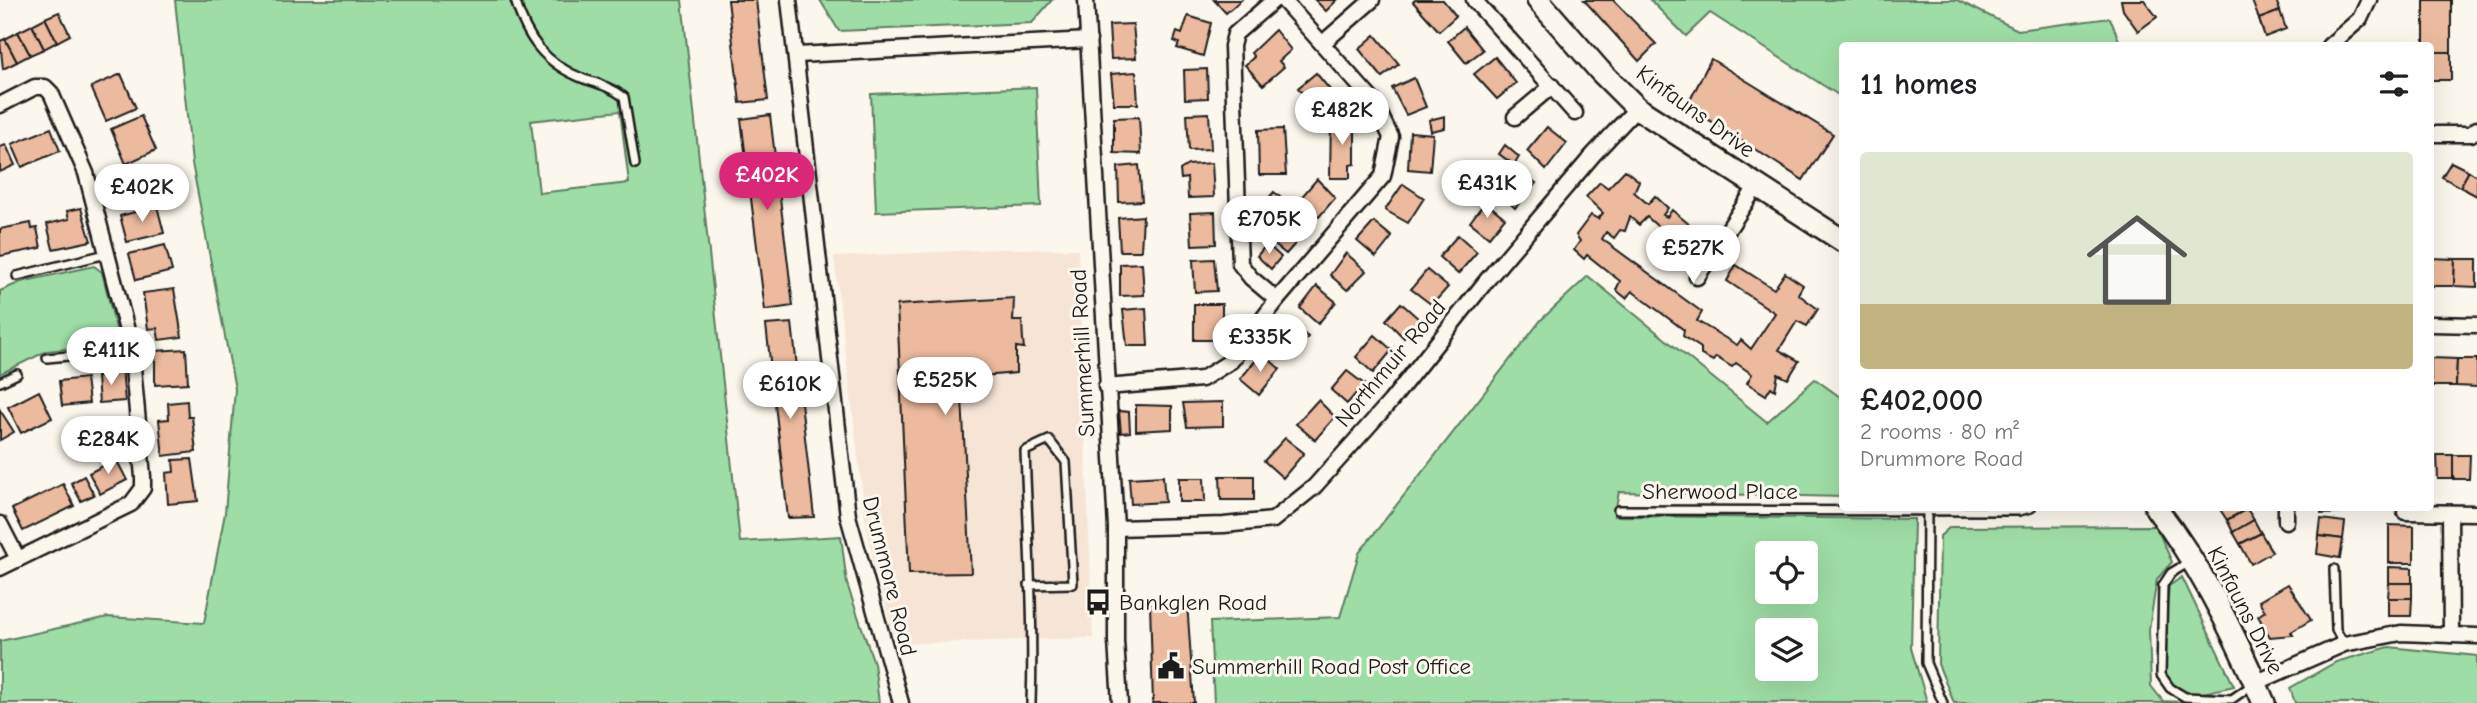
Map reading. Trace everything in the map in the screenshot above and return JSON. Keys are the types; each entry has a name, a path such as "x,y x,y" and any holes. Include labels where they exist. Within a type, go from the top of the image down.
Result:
{"street":[{"name":"Drummore Road","path":"789,0 848,516 901,703"},
{"name":"Summerhill Road","path":"1086,0 1116,528 1116,640 1120,703"},
{"path":"1274,0 1235,34 1232,46 1240,264 1277,300"},
{"path":"1106,387 1202,379 1231,361 1277,300 1383,176 1391,137 1374,102 1283,0"},
{"path":"1324,43 1372,0"},
{"path":"1474,0 1575,113"},
{"name":"Kinfauns Drive","path":"1538,0 1600,71 1637,108 1839,239"},
{"path":"2334,42 2360,19 2369,0"},
{"path":"797,55 1088,40"},
{"path":"1515,117 1552,86"},
{"path":"0,104 35,87 44,87 51,93 86,173 131,346 143,477 138,498 0,568"},
{"name":"Northmuir Road","path":"1116,528 1224,525 1273,520 1304,495 1390,402 1487,280 1637,108"},
{"path":"2434,134 2471,134 2477,129"},
{"path":"1697,277 1756,187"},
{"path":"2434,324 2477,325"},
{"name":"Kinfauns Drive","path":"2158,511 2192,560 2264,703"},
{"path":"2405,512 2477,513"},
{"path":"2450,513 2451,635"},
{"path":"0,524 18,559"},
{"path":"2255,682 2344,644 2401,633 2477,636"}],"lane":[{"path":"515,0 530,39 548,60 563,71 611,87 624,97 635,163"},
{"path":"17,276 107,254"},
{"path":"47,358 101,353 131,346"},
{"path":"0,382 17,374"},
{"path":"1030,585 1073,584 1066,461 1049,440 1025,451 1030,585 1033,643 1031,703"},
{"name":"Sherwood Place","path":"1618,510 1839,511"},
{"path":"1927,511 1926,663 1943,703"},
{"name":"Sherwood Place","path":"1927,511 2019,511"},
{"path":"2192,560 2171,573 2163,585 2161,675 2170,688 2185,697 2232,699 2255,682"},
{"path":"2334,569 2336,630 2344,644"}],"shaded area":[{"path":"999,249 1078,249 1093,638 897,644 874,565 865,515 834,257"}],"green space":[{"path":"175,0 682,0 740,542 841,536 847,584 874,663 879,703 0,703 0,641 108,617 204,623 225,513 235,389 192,163","holes":["620,111 629,183 539,193 531,121"]},
{"path":"820,0 1052,0 1032,23 839,31"},
{"path":"1650,0 1957,0 2018,30 2110,18 2120,42 1839,42 1839,95 1710,13 1686,36"},
{"path":"1036,87 1041,206 876,212 871,94"},
{"path":"94,266 102,272 118,337 111,344 47,351 0,374 0,291 21,282"},
{"path":"1588,276 1767,422 1815,379 1839,396 1839,497 1619,492 1614,516 1914,519 1911,648 1927,702 1214,703 1210,622 1340,617 1359,553 1541,320"},
{"path":"2156,526 2172,562 2157,579 2149,629 2151,686 2163,701 2197,703 1954,703 1938,664 1940,536 1950,527"},
{"path":"2182,577 2234,686 2185,697 2170,688 2161,671 2169,586"},
{"path":"2389,647 2477,656 2477,703 2295,703 2290,688 2336,662"}],"building":[{"path":"728,0 756,0 768,100 740,103"},
{"path":"1214,0 1241,0 1226,13"},
{"path":"1315,0 1337,0 1326,11"},
{"path":"1443,0 1456,16 1439,31 1413,2"},
{"path":"1584,0 1613,0 1656,44 1639,61"},
{"path":"2121,0 2144,0 2157,17 2138,31 2123,10"},
{"path":"2276,0 2280,11 2259,19 2252,1"},
{"path":"2424,0 2451,0 2451,52 2434,52 2434,42 2424,42"},
{"path":"2280,11 2286,29 2265,37 2259,19"},
{"path":"59,12 70,35 57,42 45,18"},
{"path":"1188,16 1211,23 1203,56 1177,48 1179,43 1174,41 1177,32 1182,34"},
{"path":"45,18 57,42 44,49 32,25"},
{"path":"1133,24 1136,58 1111,59 1109,25"},
{"path":"32,25 44,49 30,55 18,32"},
{"path":"1464,27 1483,50 1466,63 1448,41"},
{"path":"1275,30 1291,50 1279,61 1284,67 1263,85 1245,65 1254,57 1251,53"},
{"path":"18,32 30,55 17,62 5,39"},
{"path":"1375,35 1399,64 1382,77 1359,49"},
{"path":"5,39 17,62 3,69 0,41"},
{"path":"2434,52 2451,52 2451,80 2434,80"},
{"path":"1495,57 1516,83 1497,99 1474,74"},
{"path":"1711,59 1833,134 1803,180 1687,106"},
{"path":"1207,69 1208,98 1185,99 1184,70"},
{"path":"1136,72 1138,104 1114,104 1111,74"},
{"path":"1316,73 1336,97 1317,111 1298,88"},
{"path":"121,74 136,108 106,121 91,87"},
{"path":"1414,78 1426,107 1406,115 1392,88"},
{"path":"1209,113 1211,149 1189,150 1187,114"},
{"path":"770,115 793,306 765,310 741,119"},
{"path":"141,116 156,150 126,164 111,129"},
{"path":"1349,116 1349,126 1355,126 1355,164 1350,165 1350,178 1330,178 1331,117"},
{"path":"1445,116 1445,128 1431,131 1429,120"},
{"path":"1139,117 1141,154 1114,153 1114,118"},
{"path":"1547,127 1567,143 1546,170 1527,151"},
{"path":"51,128 60,151 22,167 12,144"},
{"path":"1283,129 1286,175 1259,175 1258,130"},
{"path":"1410,132 1433,134 1430,171 1408,169"},
{"path":"6,145 15,165 0,172 0,147"},
{"path":"1505,145 1519,157 1514,165 1499,154"},
{"path":"2451,162 2469,171 2460,187 2442,177"},
{"path":"1212,163 1214,197 1188,198 1187,178 1181,179 1180,170 1188,165"},
{"path":"1139,165 1142,201 1119,202 1118,167"},
{"path":"1516,166 1536,183 1515,208 1497,191"},
{"path":"1625,170 1639,181 1634,192 1648,204 1655,196 1668,208 1663,215 1667,217 1672,210 1690,225 1688,230 1695,237 1683,253 1674,245 1675,242 1647,217 1639,225 1630,217 1625,231 1620,230 1614,238 1606,232 1602,239 1702,312 1697,321 1737,345 1741,340 1751,349 1775,313 1727,281 1736,265 1774,289 1785,273 1803,285 1798,294 1818,309 1807,326 1797,321 1779,350 1799,361 1788,379 1778,374 1775,390 1771,387 1766,395 1747,383 1752,374 1736,363 1732,367 1716,357 1713,361 1701,355 1701,348 1683,336 1684,330 1632,291 1626,298 1616,290 1620,281 1587,255 1584,259 1574,250 1580,241 1576,235 1591,215 1598,219 1603,213 1586,197 1600,182 1608,188"},
{"path":"2469,171 2477,176 2477,196 2460,187"},
{"path":"147,172 154,199 117,208 111,182"},
{"path":"1484,176 1495,186 1489,194 1477,184"},
{"path":"1317,179 1335,198 1319,217 1298,201"},
{"path":"1403,184 1424,198 1408,223 1385,210"},
{"path":"1274,192 1288,204 1281,212 1267,200"},
{"path":"1485,202 1505,218 1489,237 1470,222"},
{"path":"157,206 164,233 127,242 120,216"},
{"path":"81,208 91,241 53,249 47,224 69,219 67,211"},
{"path":"1215,212 1216,244 1192,245 1190,213"},
{"path":"1290,213 1308,229 1286,254 1266,238"},
{"path":"1143,216 1141,251 1120,251 1118,218"},
{"path":"1374,222 1392,237 1376,257 1357,241"},
{"path":"31,223 32,229 37,228 41,248 0,256 0,229"},
{"path":"1458,235 1477,252 1458,274 1439,257"},
{"path":"1267,244 1281,257 1271,269 1257,256"},
{"path":"165,245 172,271 136,280 129,254"},
{"path":"1346,253 1366,271 1347,290 1330,275"},
{"path":"2434,258 2455,259 2454,286 2434,286"},
{"path":"1214,259 1217,291 1195,292 1193,260"},
{"path":"2455,259 2477,259 2477,287 2454,286"},
{"path":"1142,263 1144,295 1120,296 1120,264"},
{"path":"1427,270 1448,287 1432,305 1411,289"},
{"path":"1317,286 1336,302 1318,324 1300,308"},
{"path":"174,289 182,337 159,340 157,328 148,329 143,293"},
{"path":"1014,298 1013,321 1022,321 1024,348 1016,347 1016,373 961,378 971,573 909,574 897,305"},
{"path":"1401,303 1419,319 1404,338 1386,320"},
{"path":"1194,304 1222,304 1222,340 1194,340"},
{"path":"1146,308 1148,346 1127,346 1123,310"},
{"path":"1288,322 1308,337 1292,357 1273,340"},
{"path":"792,323 814,517 788,518 766,325"},
{"path":"1375,335 1392,350 1373,373 1356,357"},
{"path":"186,349 188,383 155,385 155,351"},
{"path":"1262,353 1280,369 1259,395 1240,379"},
{"path":"2434,358 2457,359 2456,386 2434,386"},
{"path":"2457,359 2477,359 2477,387 2456,386"},
{"path":"122,369 125,401 99,403 97,377 110,376 109,370"},
{"path":"1347,371 1364,384 1347,404 1331,390"},
{"path":"86,378 89,403 62,406 59,381"},
{"path":"39,391 52,418 21,433 8,407"},
{"path":"1318,400 1335,417 1315,440 1296,424"},
{"path":"187,401 188,417 192,417 196,452 163,456 159,420 169,419 168,403"},
{"path":"1223,402 1223,426 1187,427 1183,403"},
{"path":"1136,405 1172,406 1172,429 1136,431"},
{"path":"0,410 14,432 0,440"},
{"path":"1119,411 1129,412 1130,432 1121,433"},
{"path":"1285,438 1304,453 1283,478 1264,461"},
{"path":"2437,455 2453,455 2453,479 2438,479"},
{"path":"2453,455 2470,455 2469,479 2453,479"},
{"path":"116,459 127,480 100,494 89,473"},
{"path":"192,459 198,501 168,504 166,473 174,472 173,460"},
{"path":"84,476 94,495 81,501 71,483"},
{"path":"1163,476 1165,502 1131,504 1129,478"},
{"path":"1220,476 1254,476 1254,500 1221,500"},
{"path":"1179,478 1204,478 1205,502 1179,502"},
{"path":"63,484 74,506 23,531 12,509"},
{"path":"2221,511 2243,511 2227,520"},
{"path":"2248,511 2254,520 2233,532 2227,520"},
{"path":"2321,511 2345,511 2345,513 2321,514"},
{"path":"2321,519 2345,522 2343,539 2319,536"},
{"path":"2254,520 2261,533 2240,544 2233,532"},
{"path":"2389,525 2414,526 2414,563 2389,563"},
{"path":"2261,533 2272,552 2251,564 2240,544"},
{"path":"2319,536 2343,539 2340,558 2317,554"},
{"path":"2389,567 2412,568 2412,583 2389,583"},
{"path":"2389,583 2412,583 2412,598 2388,598"},
{"path":"2288,584 2311,620 2291,632 2293,635 2270,637 2258,616 2265,611 2259,601"},
{"path":"2388,598 2412,598 2411,616 2388,616"},
{"path":"1187,602 1194,703 1153,703 1150,603"}],"place":[{"name":"Bankglen Road","path":"1098,602"},
{"name":"Summerhill Road Post Office","path":"1171,666"}]}
